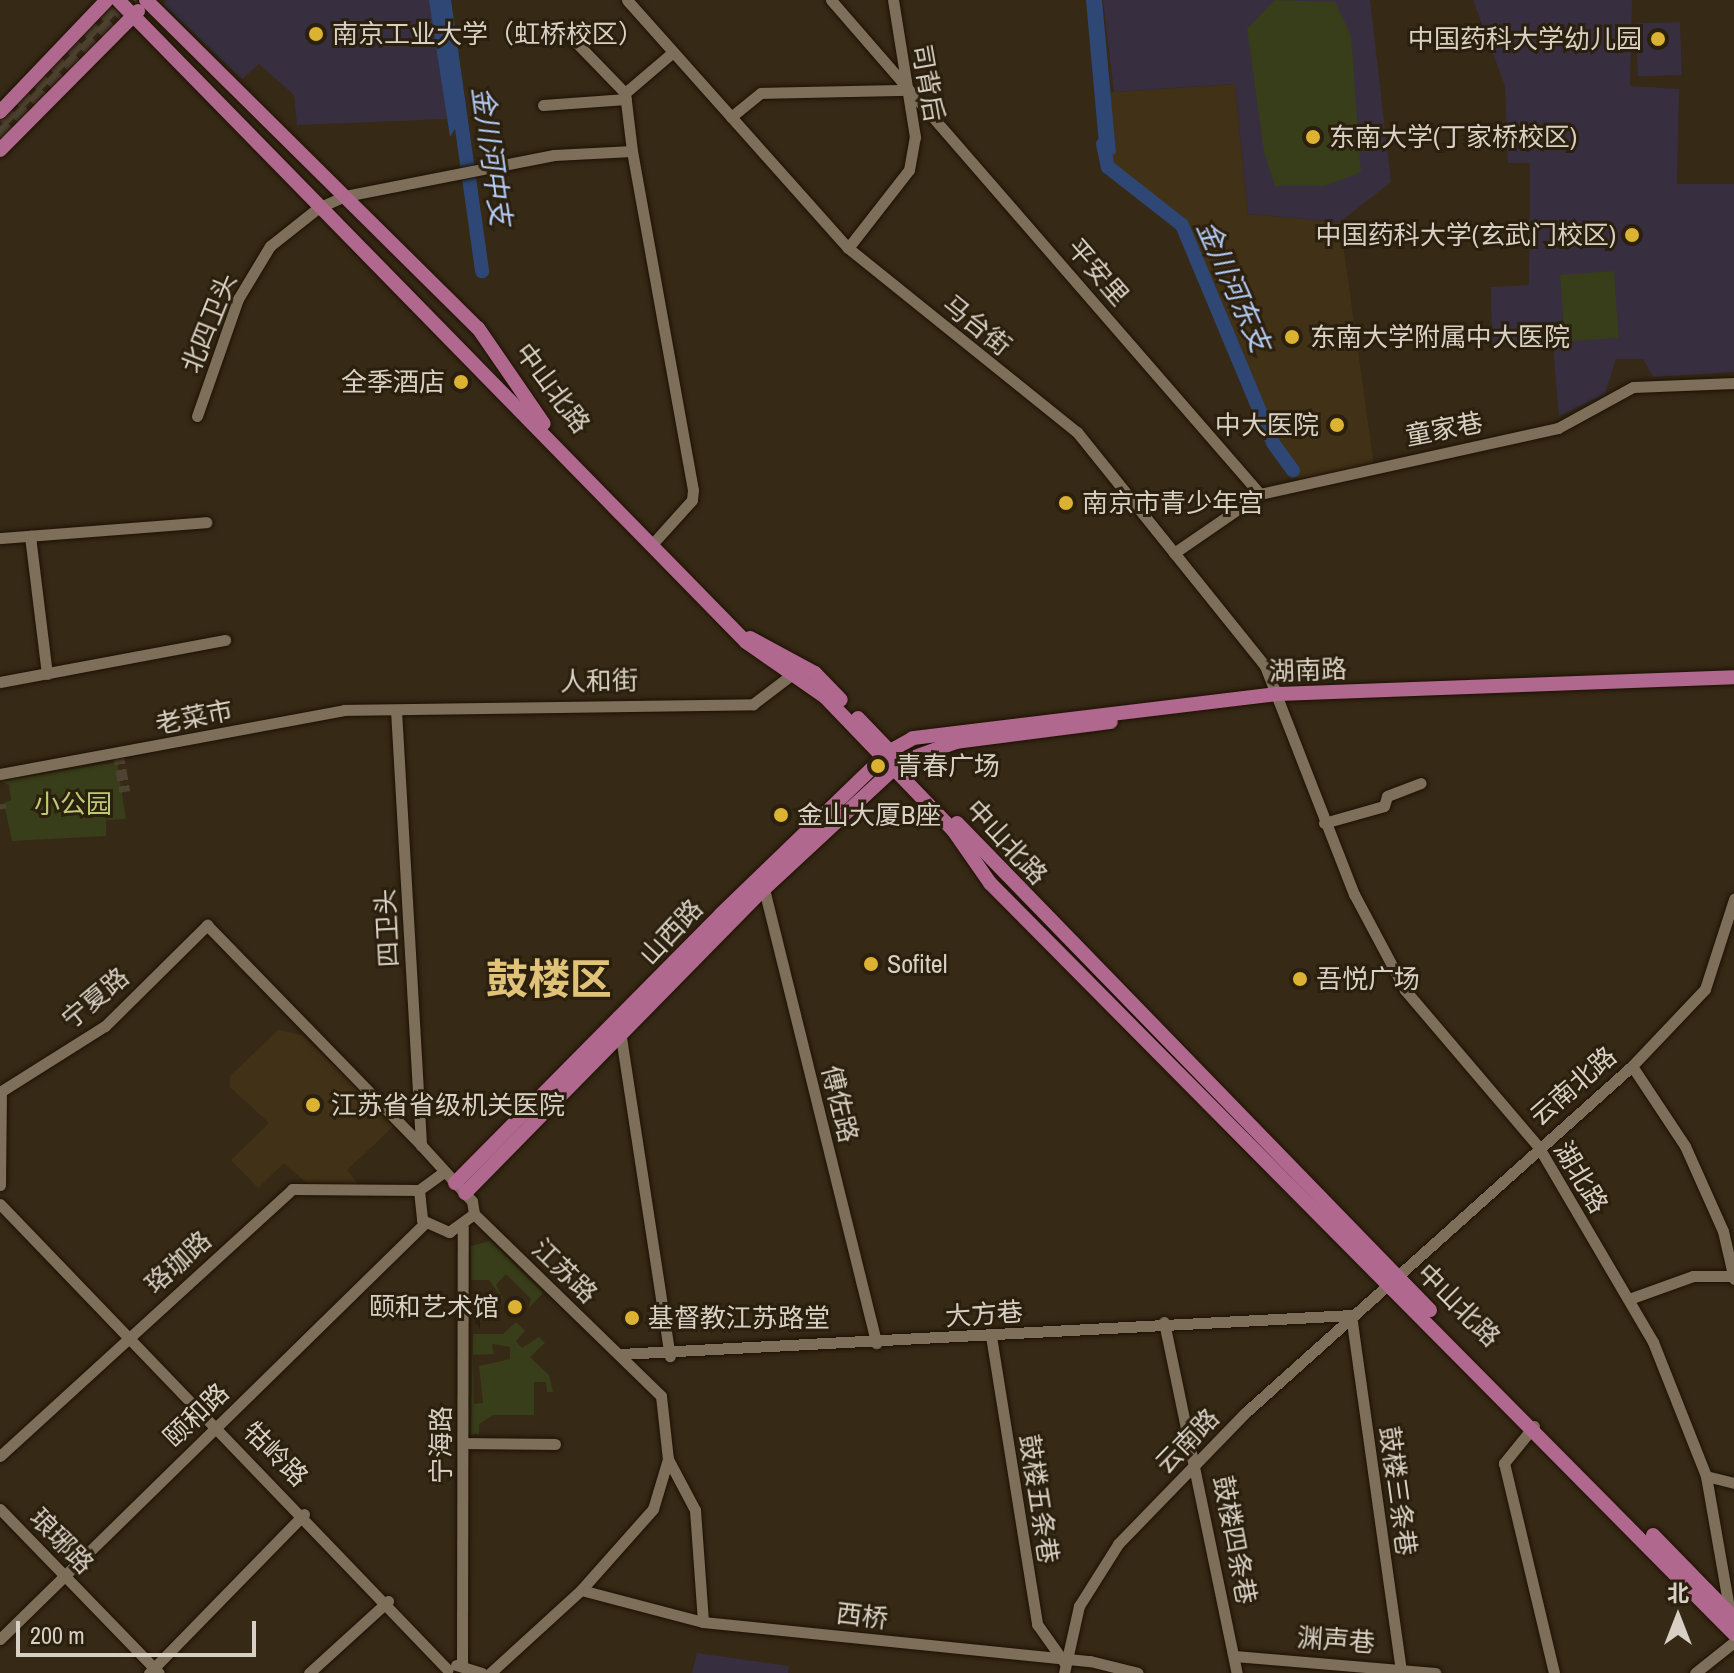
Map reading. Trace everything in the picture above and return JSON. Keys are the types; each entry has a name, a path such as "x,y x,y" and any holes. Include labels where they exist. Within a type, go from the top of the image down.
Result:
{"main road":[{"path":"0,112 107,0"},
{"name":"中山北路","path":"118,0 318,208 746,642 825,697 892,760"},
{"path":"0,150 148,1"},
{"name":"中山北路","path":"148,1 478,328 546,426 750,638 815,673 892,760 1734,1634"},
{"name":"湖南路","path":"892,760 954,730 1277,697 1734,677"},
{"name":"湖南路","path":"1277,697 1734,685"},
{"name":"山西路","path":"460,1188 617,1033 762,882 892,760"},
{"name":"中山北路","path":"1395,1282 1733,1619"}],"street":[{"name":"马台街","path":"627,0 848,248 1077,432 1265,666 1277,697"},
{"name":"平安里","path":"831,0 1260,494"},
{"name":"司背后","path":"848,248 909,170 915,137 904,84 893,0"},
{"path":"565,31 625,96 632,151 693,490 692,500 656,540"},
{"path":"543,105 625,96 673,52"},
{"path":"731,117 761,93 904,84"},
{"name":"北四卫头","path":"197,416 238,299 270,246 318,208 345,196 495,167 632,151"},
{"name":"童家巷","path":"1174,553 1260,494 1558,428 1633,387 1734,383"},
{"path":"0,538 206,522"},
{"path":"30,536 47,674"},
{"path":"0,682 225,640"},
{"name":"人和街","path":"396,710 753,704 791,675"},
{"name":"湖北路","path":"1277,697 1324,823 1405,990 1538,1146 1653,1342 1706,1476 1733,1619"},
{"name":"老菜市","path":"0,774 344,710 396,710"},
{"name":"四卫头","path":"396,710 421,1145"},
{"path":"1324,823 1384,806 1387,796 1421,783"},
{"name":"傅佐路","path":"762,882 876,1343"},
{"name":"云南北路","path":"1395,1282 1538,1146 1632,1066 1705,989 1734,899"},
{"name":"宁夏路","path":"0,1092 105,1026 207,925 421,1145"},
{"path":"617,1033 670,1356"},
{"path":"1629,1299 1693,1276 1733,1277 1723,1231 1685,1146 1632,1066"},
{"path":"0,1092 0,1185"},
{"path":"421,1145 441,1174 460,1188"},
{"path":"441,1174 419,1190 417,1211 425,1223 444,1232 463,1227 474,1214"},
{"name":"江苏路","path":"460,1188 474,1214 661,1396 668,1459 653,1509 581,1590 490,1673"},
{"name":"珞珈路","path":"0,1456 292,1189 419,1190"},
{"name":"牯岭路","path":"0,1204 388,1601 447,1671"},
{"name":"颐和路","path":"0,1639 425,1223"},
{"name":"宁海路","path":"462,1664 463,1227"},
{"name":"云南路","path":"1064,1668 1079,1606 1118,1544 1197,1460 1351,1315 1395,1282"},
{"name":"大方巷","path":"620,1354 670,1356 1164,1322 1351,1315"},
{"name":"鼓楼三条巷","path":"1351,1315 1401,1670"},
{"name":"鼓楼四条巷","path":"1164,1322 1197,1460 1237,1673"},
{"name":"鼓楼五条巷","path":"991,1336 1037,1624 1064,1668"},
{"path":"1534,1426 1504,1463 1554,1673"},
{"path":"463,1443 555,1444"},
{"path":"668,1459 695,1510 703,1622"},
{"path":"1706,1476 1734,1483"},
{"name":"琅琊路","path":"0,1509 153,1671"},
{"path":"153,1671 304,1514"},
{"name":"西桥","path":"581,1590 703,1622 1064,1668 1090,1661 1138,1673"},
{"path":"309,1673 388,1601"},
{"path":"1695,1673 1734,1642"},
{"name":"渊声巷","path":"1234,1656 1435,1673"},
{"path":"447,1671 462,1664 482,1673"}],"shaded area":[{"name":"南京工业大学（虹桥校区）","path":"167,0 433,0 447,119 297,125 294,95 259,64 242,79 163,4"},
{"name":"东南大学(丁家桥校区)","path":"1103,0 1370,0 1391,182 1340,222 1248,214 1235,84 1114,92"},
{"name":"中国药科大学(玄武门校区)","path":"1473,0 1632,0 1630,86 1679,89 1677,184 1734,184 1734,372 1653,377 1643,359 1616,359 1605,394 1559,416 1553,347 1492,344 1491,287 1529,285 1530,163 1508,163 1505,86"},
{"name":"中国药科大学幼儿园","path":"1680,22 1682,75 1638,77 1636,24"},
{"name":"东南大学附属中大医院","path":"1235,84 1248,214 1340,222 1374,466 1300,482 1273,443 1182,225 1108,167 1098,93"},
{"name":"江苏省省级机关医院","path":"278,1030 302,1035 396,1124 347,1170 360,1186 310,1186 284,1163 258,1188 231,1160 269,1123 230,1087 230,1076"},
{"path":"697,1653 789,1666 788,1673 692,1673"}],"green space":[{"path":"1275,0 1335,2 1351,35 1361,172 1325,186 1275,186 1264,152 1247,29"},
{"path":"1614,271 1619,338 1565,342 1560,275"},
{"name":"小公园","path":"117,762 126,819 106,820 106,836 12,841 4,803 11,800 9,785 0,781"},
{"path":"490,1241 543,1293 528,1309 531,1299 506,1274 496,1285 506,1304 489,1280 471,1280 471,1246"},
{"path":"516,1322 525,1331 516,1341 522,1348 539,1337 545,1343 530,1357 549,1375 553,1392 547,1392 546,1382 534,1382 534,1415 493,1415 479,1424 479,1434 471,1434 473,1334 503,1334","holes":["492,1344 510,1347 510,1359 479,1366 483,1403 474,1404 473,1355 494,1354"]}],"water":[{"path":"429,0 439,0 445,27 456,127 450,137"},
{"path":"1086,0 1102,0 1116,152 1101,167"}],"waterway":[{"name":"金川河中支","path":"444,0 482,271"},
{"name":"金川河东支","path":"1103,144 1108,167 1182,225 1273,443 1293,471"}],"tunnel":[{"path":"0,121 118,0"},
{"path":"0,138 136,0"},
{"path":"118,753 125,791"},
{"path":"0,804 1,809"}],"place":[{"name":"南京工业大学（虹桥校区）","path":"316,34"},
{"name":"中国药科大学幼儿园","path":"1658,39"},
{"name":"东南大学(丁家桥校区)","path":"1313,137"},
{"name":"中国药科大学(玄武门校区)","path":"1632,235"},
{"name":"东南大学附属中大医院","path":"1292,337"},
{"name":"全季酒店","path":"461,382"},
{"name":"中大医院","path":"1337,425"},
{"name":"南京市青少年宫","path":"1066,503"},
{"name":"青春广场","path":"878,766"},
{"name":"金山大厦B座","path":"781,815"},
{"name":"Sofitel","path":"871,964"},
{"name":"吾悦广场","path":"1300,979"},
{"name":"江苏省省级机关医院","path":"313,1105"},
{"name":"颐和艺术馆","path":"515,1307"},
{"name":"基督教江苏路堂","path":"632,1318"}],"district":[{"name":"鼓楼区","path":"549,979"}]}
